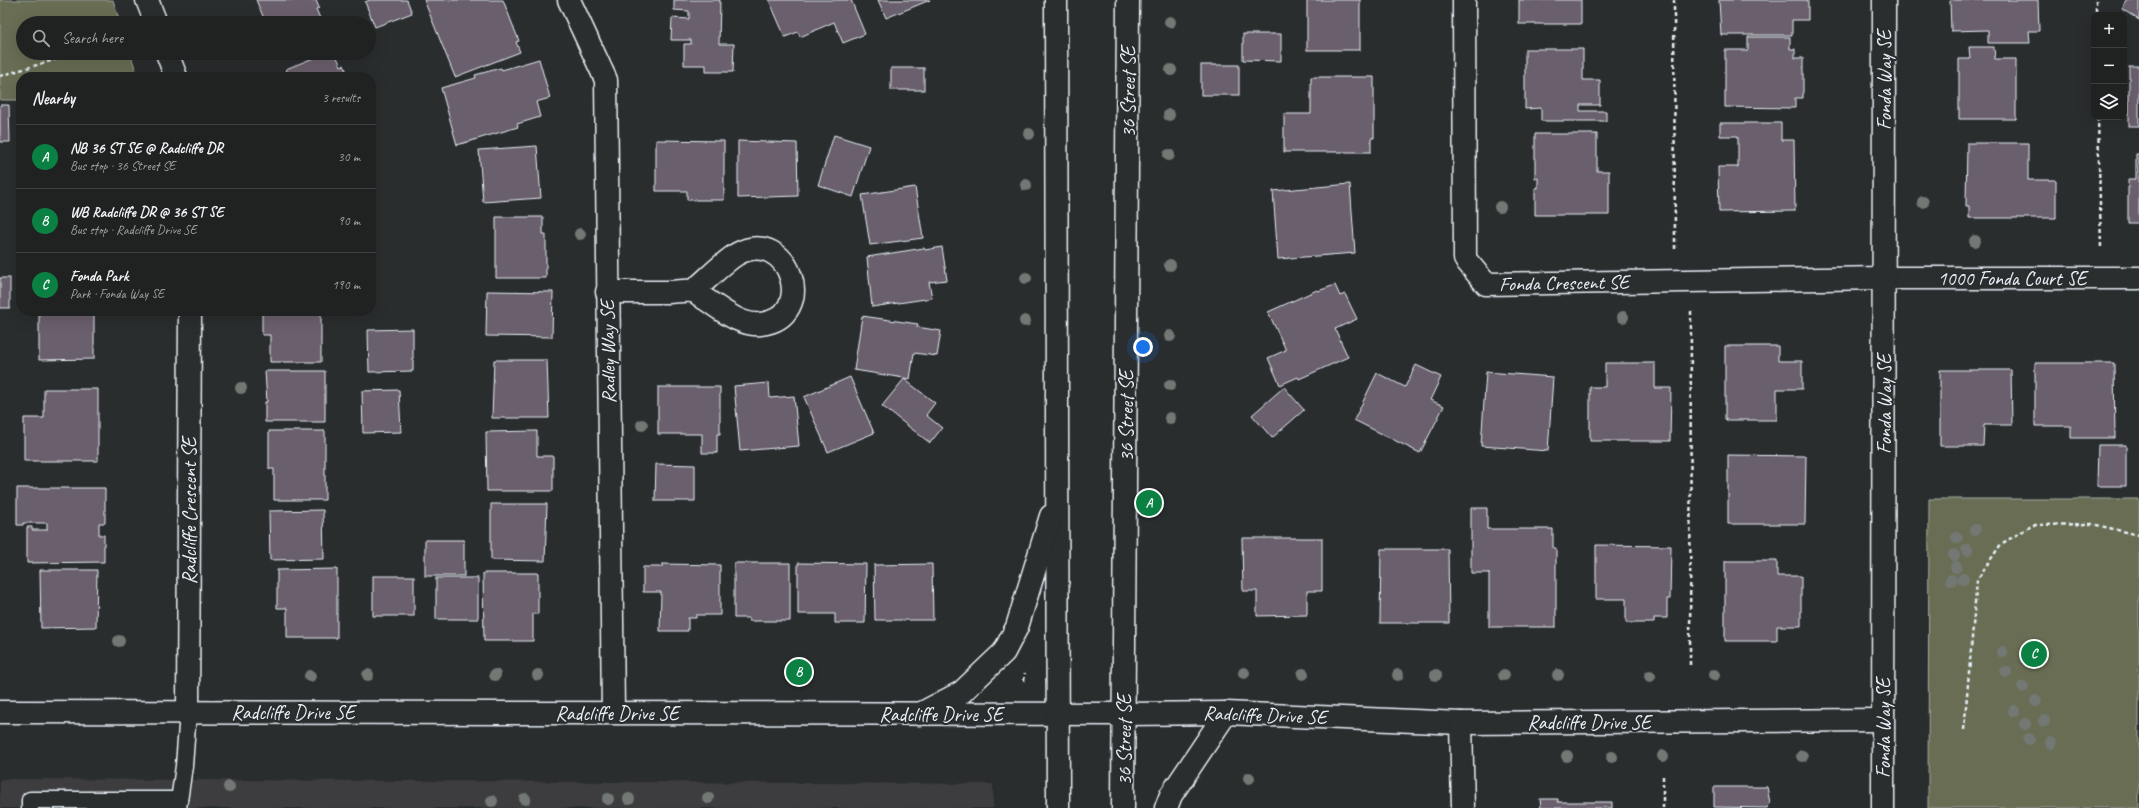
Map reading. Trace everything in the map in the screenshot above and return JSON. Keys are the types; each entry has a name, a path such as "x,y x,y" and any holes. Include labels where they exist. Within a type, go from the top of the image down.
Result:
{"street":[{"path":"147,0 153,16"},
{"name":"Radley Way SE","path":"569,0 606,80 607,292 613,712"},
{"path":"1056,0 1058,808"},
{"name":"36 Street SE","path":"1124,808 1128,0"},
{"name":"Fonda Crescent SE","path":"1464,0 1465,259 1486,284 1885,278"},
{"name":"Fonda Way SE","path":"1883,808 1882,720 1885,278 1884,0"},
{"path":"170,60 174,72"},
{"name":"1000 Fonda Court SE","path":"1885,278 2139,278"},
{"path":"607,292 693,291"},
{"name":"Radcliffe Crescent SE","path":"188,712 190,316"},
{"path":"920,714 962,692 1004,652 1017,627 1058,494"},
{"name":"Radcliffe Drive SE","path":"0,712 613,712 920,714 1226,713 1461,723 1882,720"},
{"path":"1166,808 1171,796 1226,713"},
{"path":"1461,723 1463,808"}],"lane":[{"path":"30,808 30,800 97,804 178,804 188,712"}],"path":[{"path":"1674,0 1674,250 1691,308 1690,665"},
{"path":"2096,0 2096,12"},
{"path":"0,76 53,60"},
{"path":"2098,120 2102,278"},
{"path":"1964,730 1977,580 2001,544 2033,525 2092,524 2139,535"},
{"path":"1663,774 1663,808"}],"shaded area":[{"path":"0,779 993,784 993,808 0,808"}],"green space":[{"path":"0,0 113,0 118,16 16,16 16,60 132,60 136,72 16,72 16,100 0,100"},
{"path":"1929,499 2139,499 2139,808 1928,808"}],"building":[{"path":"256,0 316,0 319,8 316,9 319,16 263,16"},
{"path":"370,0 407,0 412,13 376,27 376,16 371,16 365,2"},
{"path":"424,0 503,0 519,41 516,42 520,52 455,77"},
{"path":"674,0 720,0 719,44 734,44 733,72 706,72 706,65 684,65 684,44 691,44 691,40 671,40 672,18 689,19 689,11 674,10"},
{"path":"769,0 851,0 865,34 843,43 834,22 800,37 798,32 785,37"},
{"path":"878,0 930,0 886,18"},
{"path":"1307,0 1360,0 1360,50 1307,50"},
{"path":"1519,0 1581,0 1581,24 1519,24"},
{"path":"1719,0 1808,0 1808,20 1792,20 1792,35 1721,35"},
{"path":"1950,0 2038,0 2039,31 2029,31 2030,43 1988,43 1988,30 1951,31"},
{"path":"2128,0 2139,0 2139,20 2127,12 2122,9"},
{"path":"1243,34 1281,34 1281,61 1243,60"},
{"path":"1748,37 1790,37 1790,49 1795,49 1795,58 1803,58 1803,98 1795,98 1795,108 1725,107 1725,50 1748,50"},
{"path":"1969,47 1994,47 1995,59 2016,59 2016,119 1959,119 1959,59 1970,59"},
{"path":"1525,49 1583,49 1583,80 1600,80 1600,105 1580,105 1580,111 1606,111 1606,121 1541,121 1541,108 1525,109"},
{"path":"539,59 550,98 536,102 540,117 517,124 518,127 457,145 441,88 476,78 475,75 501,68 502,70"},
{"path":"308,60 338,60 341,66 344,65 347,72 287,72 286,69"},
{"path":"1201,65 1239,65 1239,95 1201,95"},
{"path":"2129,66 2139,66 2139,126 2129,126"},
{"path":"891,68 924,68 924,90 891,90"},
{"path":"1311,77 1374,77 1374,138 1371,138 1371,152 1284,152 1284,114 1311,114"},
{"path":"0,105 9,105 10,142 0,142"},
{"path":"1720,123 1781,123 1781,140 1794,140 1795,211 1719,212 1718,167 1738,167 1738,136 1720,136"},
{"path":"1535,134 1597,134 1597,171 1609,171 1609,215 1535,215 1535,188 1538,188 1538,178 1535,178"},
{"path":"834,135 869,146 853,197 818,185"},
{"path":"656,140 724,141 724,200 687,200 687,191 656,191"},
{"path":"738,141 797,143 798,196 738,198"},
{"path":"1967,143 2028,143 2028,180 2056,180 2056,218 1969,218 1969,206 1966,206"},
{"path":"537,146 541,198 483,202 479,150"},
{"path":"2136,154 2139,154 2139,223 2128,223 2128,179 2136,179"},
{"path":"1350,184 1355,253 1278,259 1273,191"},
{"path":"915,187 923,238 870,245 862,195"},
{"path":"496,217 543,217 543,234 546,234 546,278 496,278"},
{"path":"942,247 947,280 929,282 932,298 872,307 867,257 924,248 925,250"},
{"path":"0,278 10,278 10,308 0,308"},
{"path":"1335,285 1340,296 1345,294 1357,319 1335,329 1348,357 1299,379 1298,377 1280,385 1268,358 1286,350 1268,312 1317,290 1318,291"},
{"path":"487,291 553,292 552,337 486,336"},
{"path":"39,316 94,316 94,359 39,360"},
{"path":"262,316 321,316 321,362 270,362 270,335 262,335"},
{"path":"862,316 918,324 917,327 941,331 937,356 914,353 910,379 854,370"},
{"path":"413,329 413,371 369,372 368,330"},
{"path":"1725,346 1778,346 1778,361 1802,361 1802,389 1777,389 1777,420 1725,420"},
{"path":"494,360 547,360 549,418 492,418"},
{"path":"1605,363 1655,363 1655,388 1671,388 1670,441 1590,441 1590,387 1605,387"},
{"path":"2035,363 2114,363 2115,438 2071,438 2071,426 2035,426"},
{"path":"1416,365 1441,377 1430,400 1444,406 1420,453 1354,420 1377,373 1405,387"},
{"path":"1940,370 2011,370 2012,425 1984,425 1983,446 1940,446"},
{"path":"265,371 325,371 325,422 265,422 265,402 267,402"},
{"path":"1486,372 1553,377 1548,451 1481,446"},
{"path":"850,377 874,433 828,452 804,397"},
{"path":"904,379 935,403 926,415 942,428 930,443 882,406"},
{"path":"769,383 770,398 794,396 799,446 740,451 734,386"},
{"path":"658,387 720,387 720,434 717,434 717,453 702,453 702,434 658,434"},
{"path":"1284,387 1304,410 1272,438 1252,415"},
{"path":"44,389 98,389 98,461 24,461 24,418 44,418"},
{"path":"399,390 401,432 363,433 362,391"},
{"path":"269,431 325,431 325,500 274,500 274,469 269,469"},
{"path":"537,431 537,456 553,456 553,491 487,491 486,432"},
{"path":"2098,445 2126,445 2126,486 2097,486"},
{"path":"1728,455 1806,456 1805,524 1728,524"},
{"path":"656,464 695,465 695,501 655,501"},
{"path":"17,488 105,488 105,523 99,523 99,535 104,535 104,562 27,563 27,527 32,527 32,530 47,530 47,523 23,523 23,525 17,525"},
{"path":"491,504 547,504 545,561 491,560"},
{"path":"1471,508 1487,508 1487,529 1553,529 1553,548 1556,548 1556,627 1489,627 1489,573 1471,573"},
{"path":"323,510 324,559 270,560 269,511"},
{"path":"1242,538 1322,538 1322,591 1307,591 1307,615 1257,616 1257,591 1243,591"},
{"path":"425,540 464,540 464,576 425,576"},
{"path":"1596,545 1671,546 1670,599 1667,599 1667,618 1654,618 1654,623 1626,623 1626,599 1596,599"},
{"path":"1381,549 1448,549 1449,623 1380,623"},
{"path":"1725,561 1777,561 1777,576 1801,576 1801,626 1777,626 1777,641 1725,641"},
{"path":"734,563 790,563 790,621 749,621 749,618 734,618"},
{"path":"798,563 866,564 865,623 835,623 835,614 798,614"},
{"path":"662,564 720,565 720,615 696,615 696,618 688,618 688,631 660,631 661,592 643,592 643,567 662,567"},
{"path":"932,564 933,620 875,620 874,565"},
{"path":"337,569 337,638 287,638 287,608 277,608 277,570"},
{"path":"40,570 97,570 96,627 41,628"},
{"path":"483,573 538,573 538,614 533,614 533,641 484,641"},
{"path":"373,576 414,576 414,616 373,616"},
{"path":"436,578 478,578 478,619 436,619"},
{"path":"1714,787 1767,787 1770,803 1767,808 1714,807"},
{"path":"1540,799 1558,799 1558,802 1612,802 1612,808 1541,808"}],"place":[{"name":"NB 36 ST SE @ Radcliffe DR","path":"1149,503"},
{"name":"Fonda Park","path":"2034,654"},
{"name":"WB Radcliffe DR @ 36 ST SE","path":"799,672"}]}
